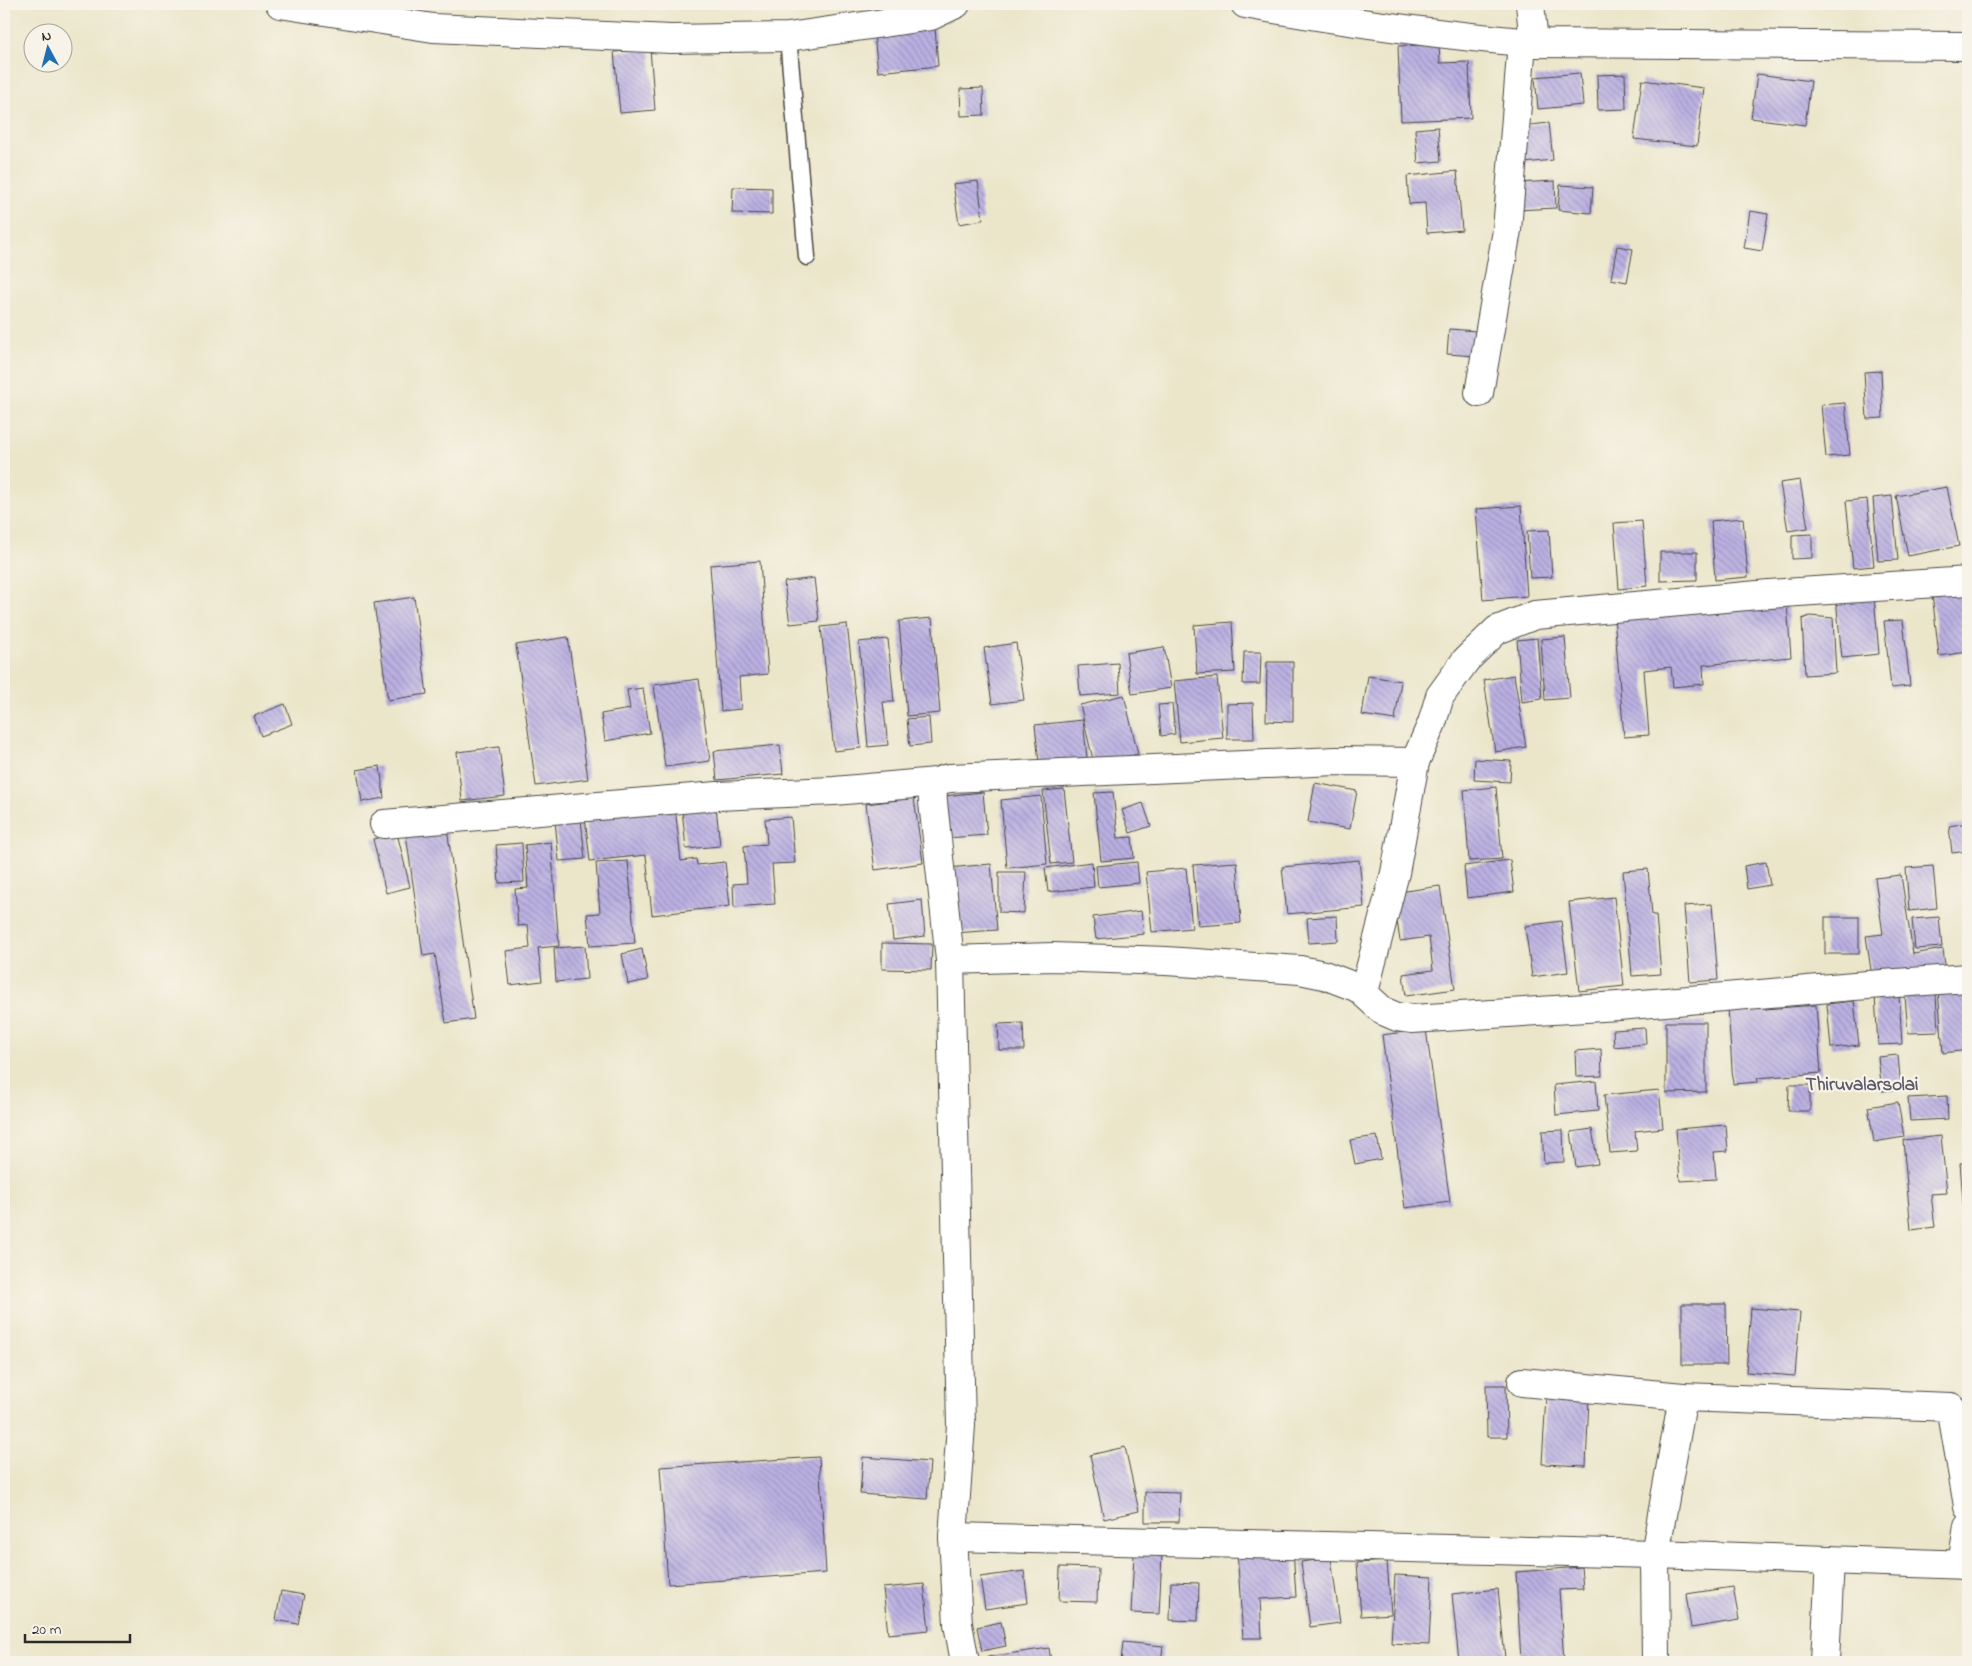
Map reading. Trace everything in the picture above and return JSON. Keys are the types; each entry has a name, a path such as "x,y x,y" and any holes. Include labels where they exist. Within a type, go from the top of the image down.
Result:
{"street":[{"path":"280,4 433,28 671,39 788,37 931,16 956,4"},
{"path":"1245,4 1328,19 1478,39 1528,42 1968,46"},
{"path":"1479,393 1507,230 1528,42 1530,4"},
{"path":"1364,992 1395,873 1415,762 1432,723 1440,696 1466,660 1497,630 1535,615 1768,594 1968,581"},
{"path":"384,824 480,818 717,796 834,791 936,782 950,778 1336,761 1415,762"},
{"path":"936,782 933,786 933,802 950,960 960,1425 953,1537 958,1624 965,1662"},
{"path":"950,960 1053,957 1277,967 1324,975 1364,992 1383,1011 1397,1017 1412,1019 1618,1006 1968,978"},
{"path":"1522,1382 1683,1397 1951,1407 1968,1506"},
{"path":"1656,1662 1655,1554 1683,1397"},
{"path":"953,1537 1655,1554 1965,1565 1968,1526"},
{"path":"1825,1662 1830,1560"}],"lane":[{"path":"788,37 807,257"}],"building":[{"path":"1587,4 1609,4 1609,5 1587,7"},
{"path":"935,28 938,66 878,72 874,34"},
{"path":"1439,44 1440,63 1469,62 1471,118 1401,121 1398,46"},
{"path":"650,49 655,110 620,113 614,52"},
{"path":"1580,73 1583,105 1538,109 1535,77"},
{"path":"1625,74 1626,109 1598,110 1597,75"},
{"path":"1757,74 1811,81 1805,125 1751,118"},
{"path":"1642,80 1704,88 1697,146 1634,139"},
{"path":"983,88 984,115 961,116 960,89"},
{"path":"1549,123 1553,160 1524,163 1521,126"},
{"path":"1438,127 1441,161 1418,163 1415,129"},
{"path":"1457,171 1462,230 1427,233 1425,203 1409,204 1407,176"},
{"path":"978,181 983,220 959,224 953,184"},
{"path":"1555,181 1556,208 1517,210 1516,183"},
{"path":"1560,185 1593,187 1591,213 1558,210"},
{"path":"733,187 772,188 772,214 732,213"},
{"path":"1750,211 1768,214 1762,251 1744,248"},
{"path":"1617,246 1633,249 1627,282 1611,279"},
{"path":"1449,329 1477,331 1476,356 1447,354"},
{"path":"1881,371 1883,418 1867,419 1864,372"},
{"path":"1845,403 1850,455 1826,457 1821,405"},
{"path":"1800,480 1808,528 1788,531 1780,483"},
{"path":"1947,487 1959,546 1908,556 1896,496"},
{"path":"1892,496 1898,560 1878,561 1873,498"},
{"path":"1867,499 1874,566 1853,568 1846,501"},
{"path":"1521,506 1527,596 1483,600 1476,509"},
{"path":"1743,518 1748,577 1715,580 1711,521"},
{"path":"1642,521 1647,586 1619,589 1614,523"},
{"path":"1549,530 1552,577 1530,578 1527,531"},
{"path":"1812,534 1812,558 1792,559 1792,535"},
{"path":"1660,552 1697,552 1697,580 1660,581"},
{"path":"760,561 768,674 739,677 741,709 721,711 710,565"},
{"path":"814,578 819,621 790,624 784,582"},
{"path":"1966,589 1968,652 1939,656 1932,593"},
{"path":"1874,595 1879,654 1842,658 1836,599"},
{"path":"414,597 427,694 388,700 374,603"},
{"path":"1787,603 1791,657 1703,665 1704,684 1673,687 1671,667 1644,670 1649,735 1624,737 1614,616"},
{"path":"1810,616 1833,618 1836,673 1805,675 1802,619"},
{"path":"932,618 940,713 907,716 899,621"},
{"path":"1903,620 1910,686 1891,688 1884,621"},
{"path":"1232,622 1235,672 1197,674 1194,625"},
{"path":"847,624 861,748 834,751 821,627"},
{"path":"568,637 588,779 536,786 516,645"},
{"path":"1565,637 1570,698 1545,700 1541,639"},
{"path":"1537,638 1542,699 1522,702 1517,640"},
{"path":"888,639 894,702 883,702 888,745 868,747 859,642"},
{"path":"1016,643 1024,700 992,704 984,648"},
{"path":"1164,647 1171,688 1132,694 1126,653"},
{"path":"1244,652 1261,652 1260,684 1243,684"},
{"path":"1267,662 1293,662 1293,722 1266,721"},
{"path":"1118,663 1120,693 1080,696 1078,666"},
{"path":"1514,675 1526,747 1495,752 1484,680"},
{"path":"1368,676 1401,681 1395,720 1362,715"},
{"path":"1217,677 1223,738 1180,742 1174,681"},
{"path":"699,679 710,761 665,767 654,685"},
{"path":"643,688 650,733 605,741 601,714 630,709 627,690"},
{"path":"1124,695 1138,754 1094,764 1080,705"},
{"path":"1253,703 1254,739 1227,739 1227,704"},
{"path":"285,704 292,724 261,736 254,716"},
{"path":"1172,704 1175,734 1161,736 1158,705"},
{"path":"929,717 931,744 910,746 907,719"},
{"path":"1083,720 1088,767 1040,772 1035,725"},
{"path":"780,745 783,774 717,780 714,751"},
{"path":"499,747 505,796 462,801 457,752"},
{"path":"1475,759 1511,761 1510,782 1474,780"},
{"path":"380,766 384,798 362,802 357,770"},
{"path":"1315,783 1357,791 1350,829 1308,822"},
{"path":"1496,787 1502,859 1469,861 1464,790"},
{"path":"1064,789 1072,862 1051,864 1043,791"},
{"path":"983,792 987,835 947,838 943,796"},
{"path":"1113,792 1118,838 1132,837 1134,858 1101,861 1094,793"},
{"path":"1041,796 1047,864 1007,868 1001,800"},
{"path":"914,798 923,863 875,870 866,804"},
{"path":"1143,803 1151,826 1130,833 1122,810"},
{"path":"716,806 720,846 686,849 682,809"},
{"path":"675,807 681,861 696,859 697,865 725,862 730,906 652,915 646,855 590,861 585,817"},
{"path":"791,817 795,863 772,864 775,904 734,907 733,884 747,883 744,846 767,844 765,819"},
{"path":"581,819 585,859 559,861 555,821"},
{"path":"1967,823 1968,851 1952,853 1949,826"},
{"path":"447,828 474,1019 446,1023 435,954 423,956 406,834"},
{"path":"397,833 410,887 386,893 373,839"},
{"path":"551,842 559,946 538,948 542,981 510,985 506,951 530,948 528,925 518,926 515,889 528,888 525,845"},
{"path":"522,843 524,882 499,883 496,845"},
{"path":"1359,860 1364,907 1287,914 1282,867"},
{"path":"1510,860 1514,892 1467,898 1464,866"},
{"path":"628,861 635,943 590,946 587,914 600,913 596,863"},
{"path":"1092,862 1094,887 1048,892 1045,868"},
{"path":"1137,862 1139,883 1098,887 1096,866"},
{"path":"1237,862 1241,923 1198,926 1193,865"},
{"path":"1766,862 1770,885 1747,889 1744,866"},
{"path":"991,864 997,930 954,933 948,868"},
{"path":"1933,866 1937,908 1909,911 1906,868"},
{"path":"1186,868 1192,928 1152,932 1146,872"},
{"path":"1648,869 1652,915 1656,915 1661,974 1632,976 1623,871"},
{"path":"999,872 1026,872 1024,913 999,912"},
{"path":"1901,875 1913,954 1943,949 1945,965 1872,977 1866,936 1883,934 1875,878"},
{"path":"1440,886 1455,989 1406,996 1403,974 1433,970 1429,937 1400,941 1393,893"},
{"path":"1614,897 1624,986 1579,991 1569,902"},
{"path":"922,900 925,936 893,940 889,904"},
{"path":"1712,904 1718,980 1690,982 1684,906"},
{"path":"1141,911 1144,934 1096,939 1093,917"},
{"path":"1337,916 1338,941 1309,943 1307,918"},
{"path":"1825,917 1859,917 1859,954 1825,954"},
{"path":"1939,917 1942,947 1915,949 1912,919"},
{"path":"1561,921 1568,972 1532,977 1525,926"},
{"path":"882,943 932,944 931,970 882,969"},
{"path":"585,946 587,979 556,982 554,948"},
{"path":"642,949 648,980 628,984 622,954"},
{"path":"1967,987 1968,1050 1943,1053 1938,989"},
{"path":"1936,994 1938,1032 1908,1033 1905,996"},
{"path":"1899,995 1902,1044 1878,1045 1875,996"},
{"path":"1854,1001 1859,1045 1831,1048 1827,1004"},
{"path":"1765,1004 1765,1009 1816,1005 1821,1073 1757,1078 1758,1082 1733,1084 1728,1007"},
{"path":"1666,1022 1706,1022 1706,1092 1666,1093"},
{"path":"1023,1023 1024,1050 999,1050 998,1024"},
{"path":"1645,1028 1646,1044 1614,1047 1613,1030"},
{"path":"1426,1029 1450,1202 1405,1208 1382,1035"},
{"path":"1601,1049 1602,1076 1576,1077 1575,1051"},
{"path":"1898,1055 1901,1089 1882,1091 1878,1057"},
{"path":"1596,1081 1598,1111 1556,1115 1554,1085"},
{"path":"1789,1085 1810,1085 1810,1111 1788,1111"},
{"path":"1659,1090 1663,1128 1635,1131 1637,1151 1610,1153 1604,1095"},
{"path":"1947,1096 1948,1119 1910,1121 1908,1098"},
{"path":"1898,1102 1904,1137 1874,1142 1868,1107"},
{"path":"1726,1125 1728,1151 1714,1152 1716,1179 1680,1181 1676,1129"},
{"path":"1592,1129 1598,1164 1576,1167 1571,1132"},
{"path":"1563,1130 1564,1162 1544,1163 1542,1131"},
{"path":"1377,1136 1381,1159 1355,1164 1350,1140"},
{"path":"1941,1136 1947,1193 1931,1194 1935,1227 1911,1230 1903,1140"},
{"path":"1960,1163 1968,1163 1968,1213 1964,1213"},
{"path":"1682,1304 1726,1304 1727,1365 1682,1365"},
{"path":"1751,1308 1800,1312 1795,1376 1746,1372"},
{"path":"1486,1385 1506,1385 1507,1437 1487,1437"},
{"path":"1546,1396 1589,1398 1586,1466 1542,1464"},
{"path":"1125,1447 1139,1511 1104,1519 1090,1455"},
{"path":"819,1457 826,1573 668,1584 660,1467"},
{"path":"863,1457 930,1462 927,1499 860,1494"},
{"path":"1145,1492 1180,1493 1179,1522 1145,1522"},
{"path":"1293,1548 1296,1597 1260,1599 1262,1638 1243,1638 1237,1551"},
{"path":"1134,1554 1162,1555 1159,1614 1131,1613"},
{"path":"1331,1558 1340,1623 1310,1627 1301,1562"},
{"path":"1387,1561 1391,1614 1361,1616 1357,1563"},
{"path":"1060,1567 1098,1568 1097,1602 1059,1601"},
{"path":"1581,1567 1583,1589 1559,1590 1564,1661 1521,1662 1516,1572"},
{"path":"1024,1571 1028,1603 985,1609 980,1577"},
{"path":"1395,1575 1432,1577 1429,1645 1391,1643"},
{"path":"1171,1582 1199,1583 1198,1621 1170,1620"},
{"path":"924,1584 929,1630 888,1634 883,1588"},
{"path":"1733,1587 1739,1620 1691,1628 1686,1594"},
{"path":"1498,1589 1505,1658 1459,1662 1452,1594"},
{"path":"281,1591 304,1595 298,1624 276,1620"},
{"path":"1001,1622 1006,1646 982,1651 977,1627"},
{"path":"1123,1642 1163,1646 1161,1662 1121,1662"},
{"path":"1049,1648 1051,1662 987,1662 987,1657"},
{"path":"1377,1658 1378,1662 1341,1662 1341,1661"}],"district":[{"name":"Thiruvalarsolai","path":"1862,1083"}]}
